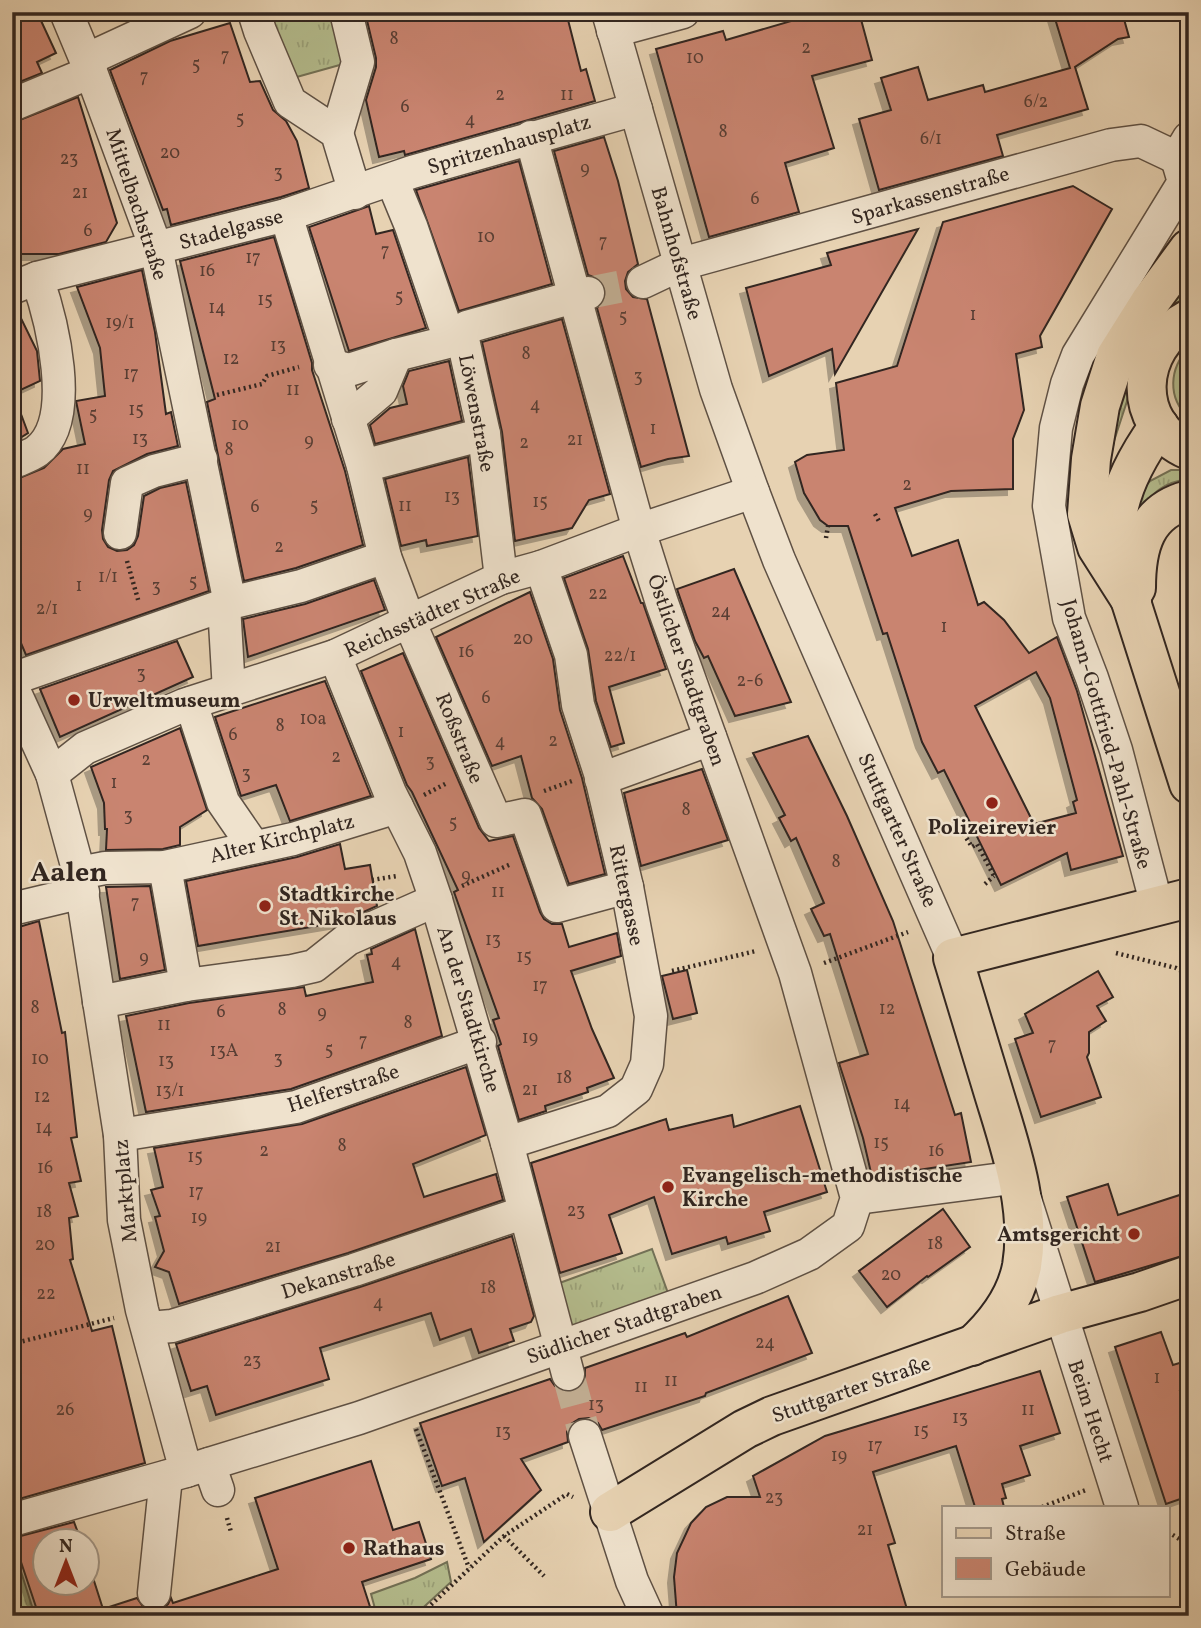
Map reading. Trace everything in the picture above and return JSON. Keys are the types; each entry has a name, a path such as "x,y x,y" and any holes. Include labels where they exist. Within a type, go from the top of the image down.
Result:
{"main road":[{"path":"1134,610 1097,547 1087,514 1091,459 1100,406 1116,356 1150,302 1189,249"},
{"path":"1189,319 1177,325 1163,338 1153,354 1147,372 1146,391 1150,409 1159,426 1170,439 1189,450"},
{"path":"1159,426 1143,448 1125,485 1116,526 1118,561 1189,784"},
{"path":"1134,610 1136,575 1146,531 1163,510 1175,503 1189,500"},
{"name":"Johann-Gottfried-Pahl-Straße","path":"953,958 1173,902"},
{"name":"Stuttgarter Straße","path":"610,1512 745,1429 772,1416 972,1346 1002,1314 1014,1292 1024,1243 1018,1177 953,958"},
{"path":"972,1346 1060,1314 1189,1275"}],"street":[{"name":"Mittelbachstraße","path":"66,12 89,66 156,248 201,459 227,604"},
{"path":"12,105 190,12"},
{"path":"254,12 290,102 337,133 377,185"},
{"path":"337,133 362,60 346,12"},
{"path":"610,22 683,12"},
{"name":"Bahnhofstraße","path":"610,22 716,389 753,492"},
{"name":"Spritzenhausplatz","path":"377,185 531,137 636,108"},
{"name":"Östlicher Stadtgraben","path":"531,137 581,294 639,530 795,973 857,1198"},
{"name":"Sparkassenstraße","path":"681,264 1111,145 1141,141 1183,148"},
{"name":"Johann-Gottfried-Pahl-Straße","path":"1173,902 1069,618 1049,506 1056,428 1067,384 1078,355 1184,182 1183,148"},
{"name":"Stadelgasse","path":"24,283 286,215 377,185"},
{"name":"Löwenstraße","path":"377,185 411,226 444,323 464,344 484,434 501,578"},
{"name":"Roßstraße","path":"286,215 363,466 384,557 409,621 496,821 525,815"},
{"path":"643,282 681,264"},
{"name":"Stadelgasse","path":"12,463 38,450 50,433 57,415 60,393 58,369 42,292 24,283"},
{"path":"330,362 349,370 444,343 467,327 581,294"},
{"path":"348,419 381,391 396,355"},
{"path":"363,466 484,434"},
{"path":"120,533 127,483 154,471 201,459"},
{"name":"Reichsstädter Straße","path":"52,774 85,748 191,703 335,656 501,578 541,567 639,530 753,492"},
{"name":"Stuttgarter Straße","path":"753,492 790,585 953,958"},
{"path":"12,679 227,604 301,586 384,557"},
{"name":"Rittergasse","path":"508,1143 608,1111 636,1089 648,1064 651,1016 627,887 599,771 578,705 571,655 541,567"},
{"path":"227,604 229,691"},
{"name":"An der Stadtkirche","path":"335,656 397,807 420,853 435,897 480,1042 564,1360"},
{"name":"Marktplatz","path":"12,686 52,774 81,882 120,1135 124,1220 145,1319 195,1476 154,1592"},
{"path":"191,703 223,802 254,847"},
{"path":"599,771 700,743 710,737"},
{"name":"Alter Kirchplatz","path":"12,909 81,882 105,868 165,867 293,839 397,807"},
{"path":"525,815 556,906 627,887"},
{"path":"165,867 177,915 186,985"},
{"path":"99,1002 186,985 314,966 348,939 435,897"},
{"name":"Helferstraße","path":"120,1135 296,1107 480,1042"},
{"path":"857,1198 1018,1177"},
{"name":"Stuttgarter Straße","path":"1018,1177 1060,1314"},
{"name":"Südlicher Stadtgraben","path":"12,1520 195,1476 284,1441 406,1402 564,1360 809,1254 848,1226 857,1198"},
{"name":"Dekanstraße","path":"145,1319 172,1326 525,1212"},
{"name":"Beim Hecht","path":"1060,1314 1118,1493"},
{"path":"585,1436 632,1581 648,1616"}],"path":[{"path":"189,402 262,384 267,376 330,362"},
{"path":"875,514 880,523"},
{"path":"826,538 828,526"},
{"path":"120,533 146,631"},
{"path":"397,807 473,769"},
{"path":"525,815 519,798 599,771"},
{"path":"957,823 972,848 977,844 995,876 985,884"},
{"path":"435,897 537,852"},
{"path":"795,973 938,921"},
{"path":"644,977 785,944"},
{"path":"1104,954 1115,953 1151,961 1189,975"},
{"path":"12,1345 145,1319"},
{"path":"406,1402 469,1568"},
{"path":"1046,1506 1118,1493"},
{"path":"419,1616 504,1536 567,1494 610,1512"},
{"path":"1170,1533 1189,1545"},
{"path":"504,1536 544,1576"}],"green space":[{"path":"268,12 340,12 354,61 286,80"},
{"path":"1189,272 1189,301 1129,376 1128,398 1114,441 1104,493 1117,390"},
{"path":"1189,348 1189,418 1177,401 1173,383 1177,365"},
{"path":"1171,470 1189,470 1189,479 1159,490 1137,514 1135,498 1150,481"},
{"path":"652,1249 673,1307 560,1346 546,1288"},
{"path":"12,1543 35,1616 12,1616"},
{"path":"447,1562 451,1582 414,1616 377,1616 371,1594 415,1578"}],"building":[{"path":"12,12 37,12 56,53 37,62 42,73 12,85"},
{"path":"365,12 566,12 581,71 586,69 595,101 405,155 404,151 379,157 366,100 376,58"},
{"path":"822,12 859,12 872,60 812,76 834,148 785,163 799,212 709,237 656,49 723,31 726,40"},
{"path":"1053,12 1122,12 1129,37 1118,39 1075,67 1088,109 997,135 1003,156 879,190 859,119 891,110 881,78 918,67 928,100 983,85 985,92 1070,68"},
{"path":"230,23 250,82 260,81 273,110 286,121 297,141 309,188 171,225 167,209 163,210 110,70 170,41"},
{"path":"78,97 117,223 106,242 59,254 12,254 12,123"},
{"path":"604,137 618,181 638,264 628,272 626,289 633,297 647,299 689,456 641,467 597,308 606,298 606,289 600,279 588,275 554,151"},
{"path":"519,161 552,284 459,311 416,190"},
{"path":"1073,186 1112,209 1040,336 1042,347 1016,354 1024,410 1013,439 1013,489 951,491 895,508 912,556 958,540 978,605 984,602 1004,620 1029,653 1057,637 1077,691 1123,856 1071,870 1067,853 1001,885 944,770 938,773 922,742 887,633 883,634 848,526 828,526 820,520 804,493 795,462 807,455 844,450 836,383 897,366 943,222","holes":["1036,672 1050,698 1077,800 1073,802 1076,813 1034,824 975,706"]},
{"path":"369,206 376,234 393,230 426,328 349,351 309,227"},
{"path":"918,229 835,374 832,349 769,376 746,288 831,265 827,253"},
{"path":"274,237 312,370 345,471 363,545 296,568 244,581 207,402 215,399 180,261"},
{"path":"142,270 155,332 166,414 171,412 178,446 147,454 113,471 109,480 103,539 108,547 117,551 127,550 134,545 138,536 144,496 160,488 186,482 209,591 26,655 12,622 12,481 44,468 63,449 85,444 76,401 105,396 100,348 77,287"},
{"path":"12,306 15,306 37,351 40,381 12,394"},
{"path":"562,319 610,494 589,500 572,528 515,541 502,432 482,342"},
{"path":"449,361 462,421 375,444 370,425 390,408 407,404 403,386 409,371"},
{"path":"12,398 15,398 28,433 12,443"},
{"path":"468,457 478,536 427,546 426,540 401,546 385,479"},
{"path":"623,556 666,669 609,687 624,743 611,747 596,701 588,649 564,578"},
{"path":"734,569 791,702 735,716 708,656 704,658 695,641 677,589"},
{"path":"374,580 385,610 248,657 243,619 305,604"},
{"path":"530,592 553,659 560,710 582,778 605,874 569,884 542,809 532,798 521,756 492,766 436,637"},
{"path":"177,641 193,677 60,737 40,689"},
{"path":"403,653 479,828 489,841 513,836 544,919 552,924 562,924 569,947 617,933 621,956 571,971 592,1029 614,1078 587,1088 588,1092 545,1106 546,1111 519,1120 498,1046 501,1044 493,1020 499,1018 454,892 458,890 407,785 361,671"},
{"path":"325,681 371,796 290,821 276,785 241,796 215,717"},
{"path":"180,728 207,810 180,827 180,845 163,849 106,850 104,803 91,767"},
{"path":"808,736 893,921 955,1115 961,1113 971,1162 872,1177 863,1138 839,1063 868,1054 830,934 824,936 811,909 824,903 796,838 791,841 779,818 785,815 753,753"},
{"path":"702,769 728,840 641,866 624,793"},
{"name":"Stadtkirche St. Nikolaus","path":"340,844 345,869 370,865 377,906 341,922 198,946 186,881 297,857"},
{"path":"150,886 165,970 120,979 106,887"},
{"path":"39,921 62,1033 65,1032 77,1137 71,1138 81,1181 69,1183 78,1216 69,1218 73,1259 70,1260 92,1331 112,1326 145,1463 12,1501 12,929"},
{"path":"415,929 442,1036 291,1089 146,1112 126,1016 189,1003 304,987 306,996 373,982 367,955 372,954 371,949"},
{"path":"687,970 697,1013 673,1019 662,976"},
{"path":"1098,971 1113,997 1097,1006 1106,1021 1089,1032 1087,1057 1101,1097 1041,1117 1015,1039 1033,1033 1025,1014"},
{"path":"466,1067 486,1135 413,1164 424,1197 496,1174 503,1200 348,1253 179,1304 169,1272 155,1267 164,1251 155,1217 160,1216 151,1190 163,1187 154,1148 302,1124"},
{"path":"800,1106 827,1192 764,1212 770,1231 728,1244 726,1237 672,1254 654,1197 609,1215 622,1253 560,1273 531,1163 666,1119 669,1130 732,1115 734,1127"},
{"name":"Amtsgericht","path":"1108,1184 1118,1215 1189,1192 1189,1254 1095,1282 1067,1197"},
{"path":"943,1209 970,1247 887,1307 859,1271"},
{"path":"512,1236 534,1316 531,1322 510,1329 514,1341 479,1353 471,1329 440,1340 431,1313 320,1348 329,1379 216,1415 207,1386 191,1391 176,1344"},
{"path":"788,1296 812,1353 706,1393 705,1396 602,1430 598,1423 589,1418 579,1419 571,1424 567,1432 568,1442 521,1459 541,1490 484,1542 465,1478 442,1486 420,1423 550,1379 563,1391 573,1392 585,1379 585,1368 685,1333 687,1337"},
{"path":"1161,1332 1173,1365 1189,1360 1189,1389 1180,1391 1189,1418 1189,1496 1166,1504 1115,1347"},
{"path":"1040,1371 1060,1433 1020,1446 1030,1475 1002,1484 1006,1498 1002,1499 1004,1506 975,1506 956,1446 873,1472 895,1543 888,1545 909,1616 677,1616 674,1577 677,1553 691,1523 706,1507 727,1497 760,1497 753,1476 825,1436"},
{"name":"Rathaus","path":"371,1461 393,1530 419,1522 431,1559 362,1582 373,1616 39,1616 32,1596 99,1596 103,1609 137,1598 144,1608 153,1611 161,1610 171,1598 173,1603 278,1569 255,1498"},
{"name":"Rathaus","path":"74,1522 75,1526 59,1526"},
{"name":"Rathaus","path":"32,1533 32,1595 13,1538"}],"tunnel":[{"path":"588,293 643,282"},
{"path":"568,1374 585,1436"}],"place":[{"name":"Urweltmuseum","path":"74,700"},
{"name":"Polizeirevier","path":"992,803"},
{"name":"Stadtkirche St. Nikolaus","path":"265,906"},
{"name":"Evangelisch-methodistische Kirche","path":"668,1187"},
{"name":"Amtsgericht","path":"1134,1234"},
{"name":"Rathaus","path":"349,1548"}],"district":[{"name":"Aalen","path":"69,871"}]}
